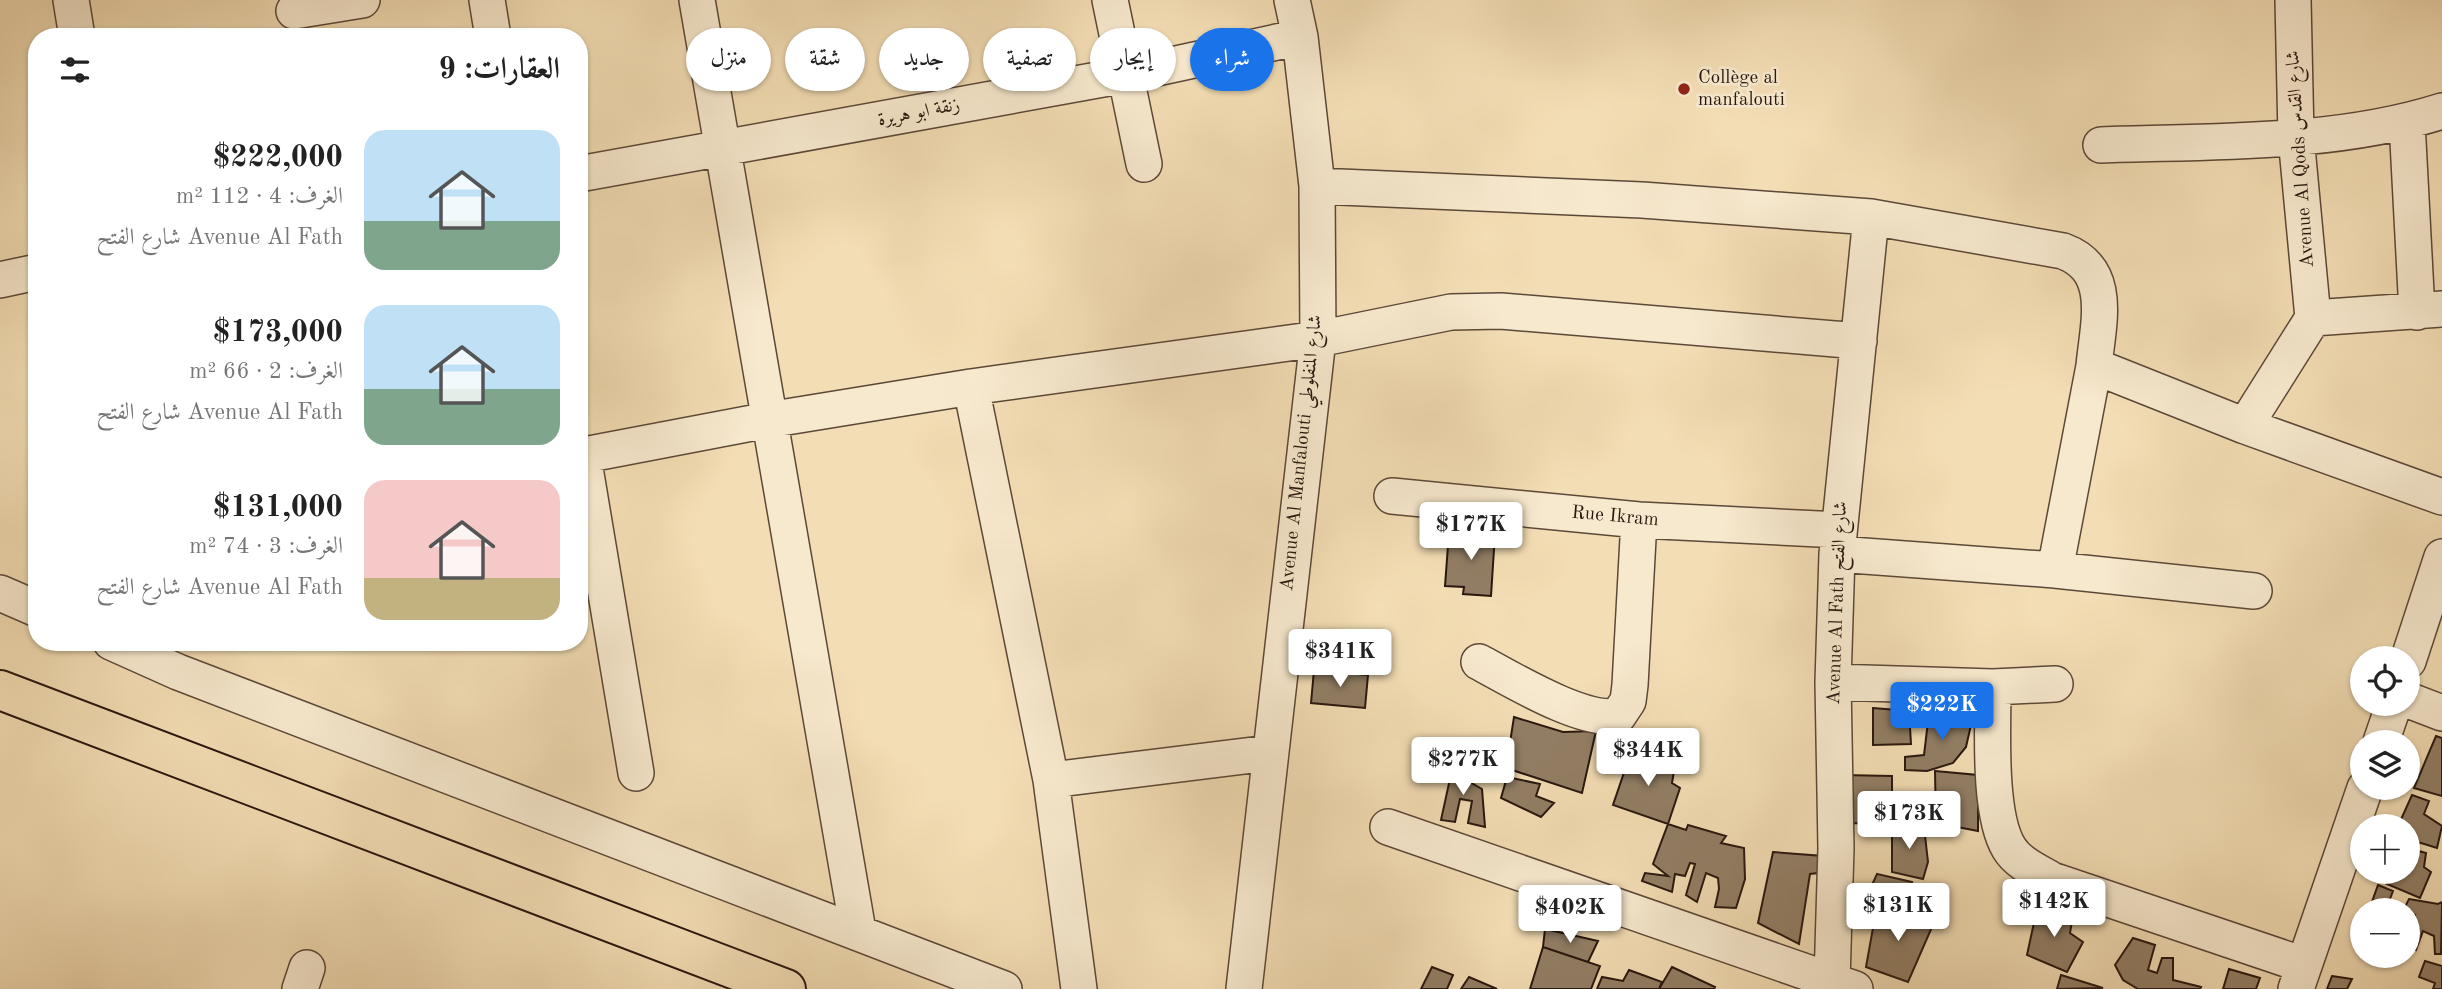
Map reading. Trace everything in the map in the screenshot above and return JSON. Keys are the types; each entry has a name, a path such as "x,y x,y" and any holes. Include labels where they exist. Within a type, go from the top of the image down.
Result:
{"main road":[{"path":"0,690 786,989"}],"street":[{"path":"71,0 76,28"},
{"path":"294,16 362,0"},
{"path":"487,0 492,28"},
{"path":"697,0 858,931"},
{"path":"1110,0 1116,28"},
{"name":"Avenue Al Manfalouti شارع المنفلوطي","path":"1244,989 1318,339 1317,186 1300,37 1292,0"},
{"name":"Avenue Al Qods شارع القدس","path":"2293,0 2296,137 2313,318"},
{"name":"زنقة ابو هريرة","path":"1176,64 1300,37"},
{"name":"زنقة ابو هريرة","path":"588,172 1090,81"},
{"path":"1128,91 1144,164"},
{"path":"2101,145 2296,137 2407,122 2442,111"},
{"path":"2245,426 2313,318 2430,311 2407,122"},
{"path":"1317,186 1642,200 1871,217 2046,247 2082,260 2093,275 2100,302 2094,366 2054,570"},
{"name":"Avenue Al Fath شارع الفتح","path":"1838,986 1833,682 1838,542 1871,217"},
{"path":"0,280 28,274"},
{"path":"588,455 768,420 971,387 1318,339 1451,312 1501,312 1859,341"},
{"path":"2094,366 2245,426 2442,497"},
{"path":"971,387 1051,780 1079,989"},
{"path":"588,496 636,773"},
{"name":"Rue Ikram","path":"1392,496 1639,520 2253,591"},
{"path":"1479,662 1533,691 1579,710 1609,718 1618,716 1628,701 1630,685 1639,520"},
{"path":"2413,646 2442,557"},
{"path":"0,593 28,605"},
{"path":"150,651 176,657 1004,989"},
{"path":"1833,682 1993,687 2055,684"},
{"path":"1993,687 1994,773 2000,830 2010,850 2023,863 2052,880 2300,977 2361,800"},
{"path":"2420,704 2442,713"},
{"path":"1051,780 1269,753"},
{"path":"1388,827 1838,986"}],"building":[{"path":"1449,532 1495,534 1491,596 1463,594 1464,587 1445,586"},
{"path":"1314,670 1368,675 1365,708 1311,703"},
{"path":"1873,708 1909,711 1911,744 1873,745"},
{"path":"1929,713 1973,716 1966,747 1953,763 1927,771 1905,770 1905,757 1924,755"},
{"path":"1514,717 1563,732 1596,731 1582,793 1506,768"},
{"path":"2436,736 2442,738 2442,796 2420,790 2420,774"},
{"path":"1631,752 1675,765 1672,783 1680,788 1668,824 1613,805"},
{"path":"1453,765 1471,767 1468,781 1482,789 1485,827 1468,823 1472,801 1460,799 1455,822 1441,820"},
{"path":"1935,771 1978,775 1978,831 1936,823"},
{"path":"1842,775 1892,776 1892,824 1841,823"},
{"path":"1507,777 1540,784 1536,796 1554,803 1541,817 1501,798"},
{"path":"2420,798 2429,801 2424,814 2442,826 2437,848 2420,843 2420,814 2403,814 2410,800 2420,800"},
{"path":"1668,824 1686,830 1688,825 1726,836 1721,843 1744,848 1745,879 1736,908 1715,907 1719,889 1718,878 1706,873 1697,902 1686,895 1695,864 1690,863 1685,876 1675,874 1672,892 1642,881 1645,873 1668,876 1653,864"},
{"path":"1892,824 1924,827 1928,862 1923,879 1892,872"},
{"path":"2420,851 2426,853 2424,867 2431,872 2420,898 2387,884 2420,884"},
{"path":"1773,852 1823,856 1818,873 1810,874 1799,944 1758,923"},
{"path":"1877,874 1912,882 1905,903 1867,896"},
{"path":"2378,885 2393,891 2390,898 2373,898"},
{"path":"2420,901 2438,904 2442,902 2441,954 2435,954 2434,936 2423,931 2420,939"},
{"path":"2038,904 2073,915 2070,933 2083,942 2067,972 2027,955"},
{"path":"1923,909 1932,927 1908,982 1866,967 1876,911 1907,913"},
{"path":"1545,929 1598,941 1588,962 1543,947"},
{"path":"2133,938 2155,945 2148,970 2157,973 2162,958 2173,958 2173,980 2201,987 2200,989 2138,989 2123,980 2115,965"},
{"path":"1543,947 1600,966 1591,989 1530,989"},
{"path":"2425,961 2442,966 2442,989 2433,989 2435,983 2419,977"},
{"path":"1432,967 1453,975 1447,989 1421,989"},
{"path":"1672,967 1715,987 1659,989"},
{"path":"2229,969 2260,978 2256,989 2223,989"},
{"path":"1629,970 1662,982 1659,989 1597,989 1602,977 1623,981"},
{"path":"2061,975 2103,988 2057,989"},
{"path":"2332,976 2352,979 2347,989 2327,989"},
{"path":"1469,977 1497,989 1461,989"}],"place":[{"name":"Collège al manfalouti","path":"1684,89"}]}
